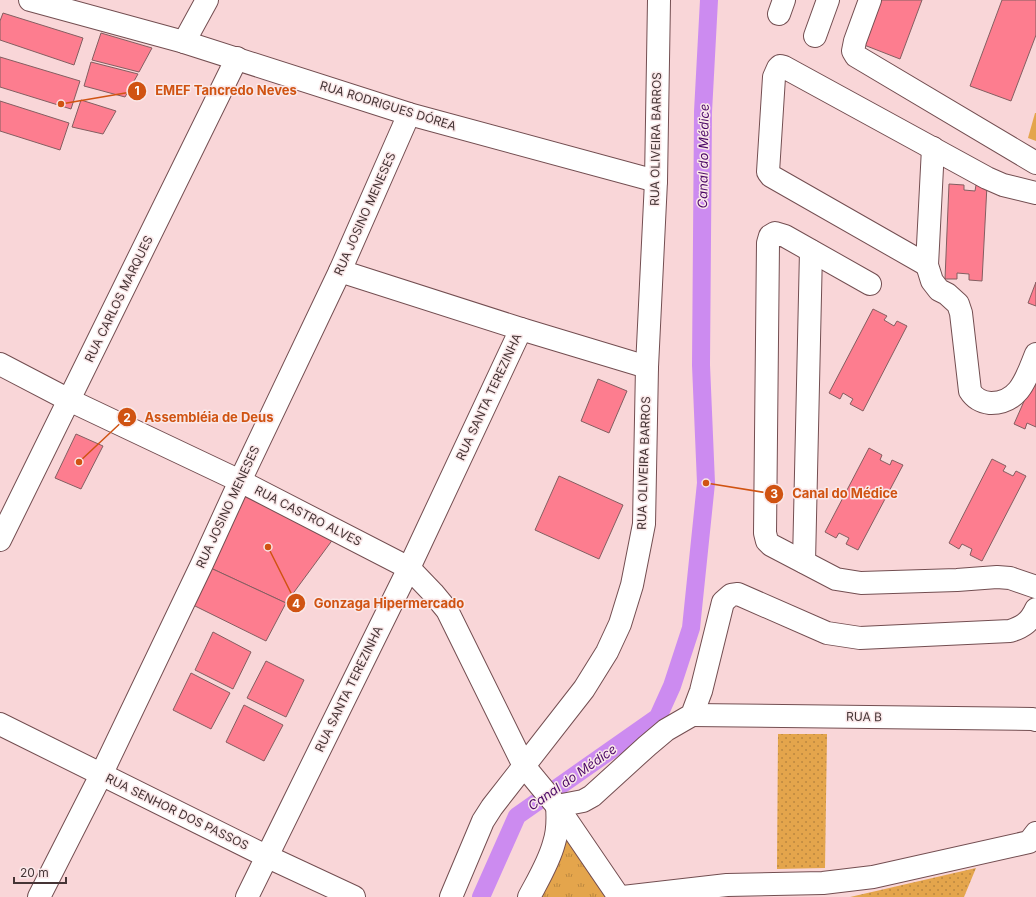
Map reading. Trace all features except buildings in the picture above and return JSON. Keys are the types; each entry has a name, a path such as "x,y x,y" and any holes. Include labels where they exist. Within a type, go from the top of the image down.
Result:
{"street":[{"name":"RUA RODRIGUES DÓREA","path":"30,0 184,42 410,114 656,181"},
{"path":"184,42 207,0"},
{"name":"RUA OLIVEIRA BARROS","path":"451,897 483,821 492,807 526,769 584,690 607,652 620,624 632,584 644,524 647,367 656,181 659,0"},
{"path":"815,36 828,0"},
{"path":"870,0 855,41 854,51 856,56 1036,162"},
{"name":"RUA CARLOS MARQUES","path":"0,540 237,58"},
{"path":"927,265 771,176 768,172 774,77 780,66 993,181 1036,194"},
{"name":"RUA JOSINO MENESES","path":"39,897 101,775 202,564 340,271 410,114"},
{"path":"933,148 927,265 932,281 939,290 947,294 958,304 961,313 970,391 974,397 983,402 999,403 1014,396 1022,386 1036,354"},
{"path":"870,284 785,236 775,234 770,236 768,243 765,533 767,541 770,546 836,579 861,583 957,580 997,577 1010,578 1027,584"},
{"path":"804,562 811,251"},
{"path":"340,271 647,367"},
{"name":"RUA SANTA TEREZINHA","path":"247,897 409,568 522,329"},
{"name":"RUA CASTRO ALVES","path":"0,364 70,400 240,481 409,568 447,610 526,769 556,805 619,897"},
{"path":"529,897 548,861 554,843 558,825 556,805 583,801 592,796 661,734 692,714 701,691 723,602 731,595 738,594 827,633 860,638 1010,631 1022,627 1032,617 1036,609"},
{"name":"RUA B","path":"692,714 1036,720"},
{"name":"RUA SENHOR DOS PASSOS","path":"0,724 266,856 354,897"},
{"path":"622,897 727,885 823,883 873,877 1033,838"}],"green space":[{"path":"1036,113 1036,141 1028,138"},
{"path":"778,734 827,734 825,868 777,869"},
{"path":"568,837 607,897 540,897 559,861"},
{"path":"976,868 964,897 850,897"}],"waterway":[{"name":"Canal do Médice","path":"481,897 517,816 658,717 672,686 691,628 706,483 701,365 703,112 709,0"}],"place":[{"name":"EMEF Tancredo Neves","path":"61,104"},
{"name":"Assembléia de Deus","path":"79,462"},
{"name":"Canal do Médice","path":"706,483"},
{"name":"Gonzaga Hipermercado","path":"268,547"}]}
